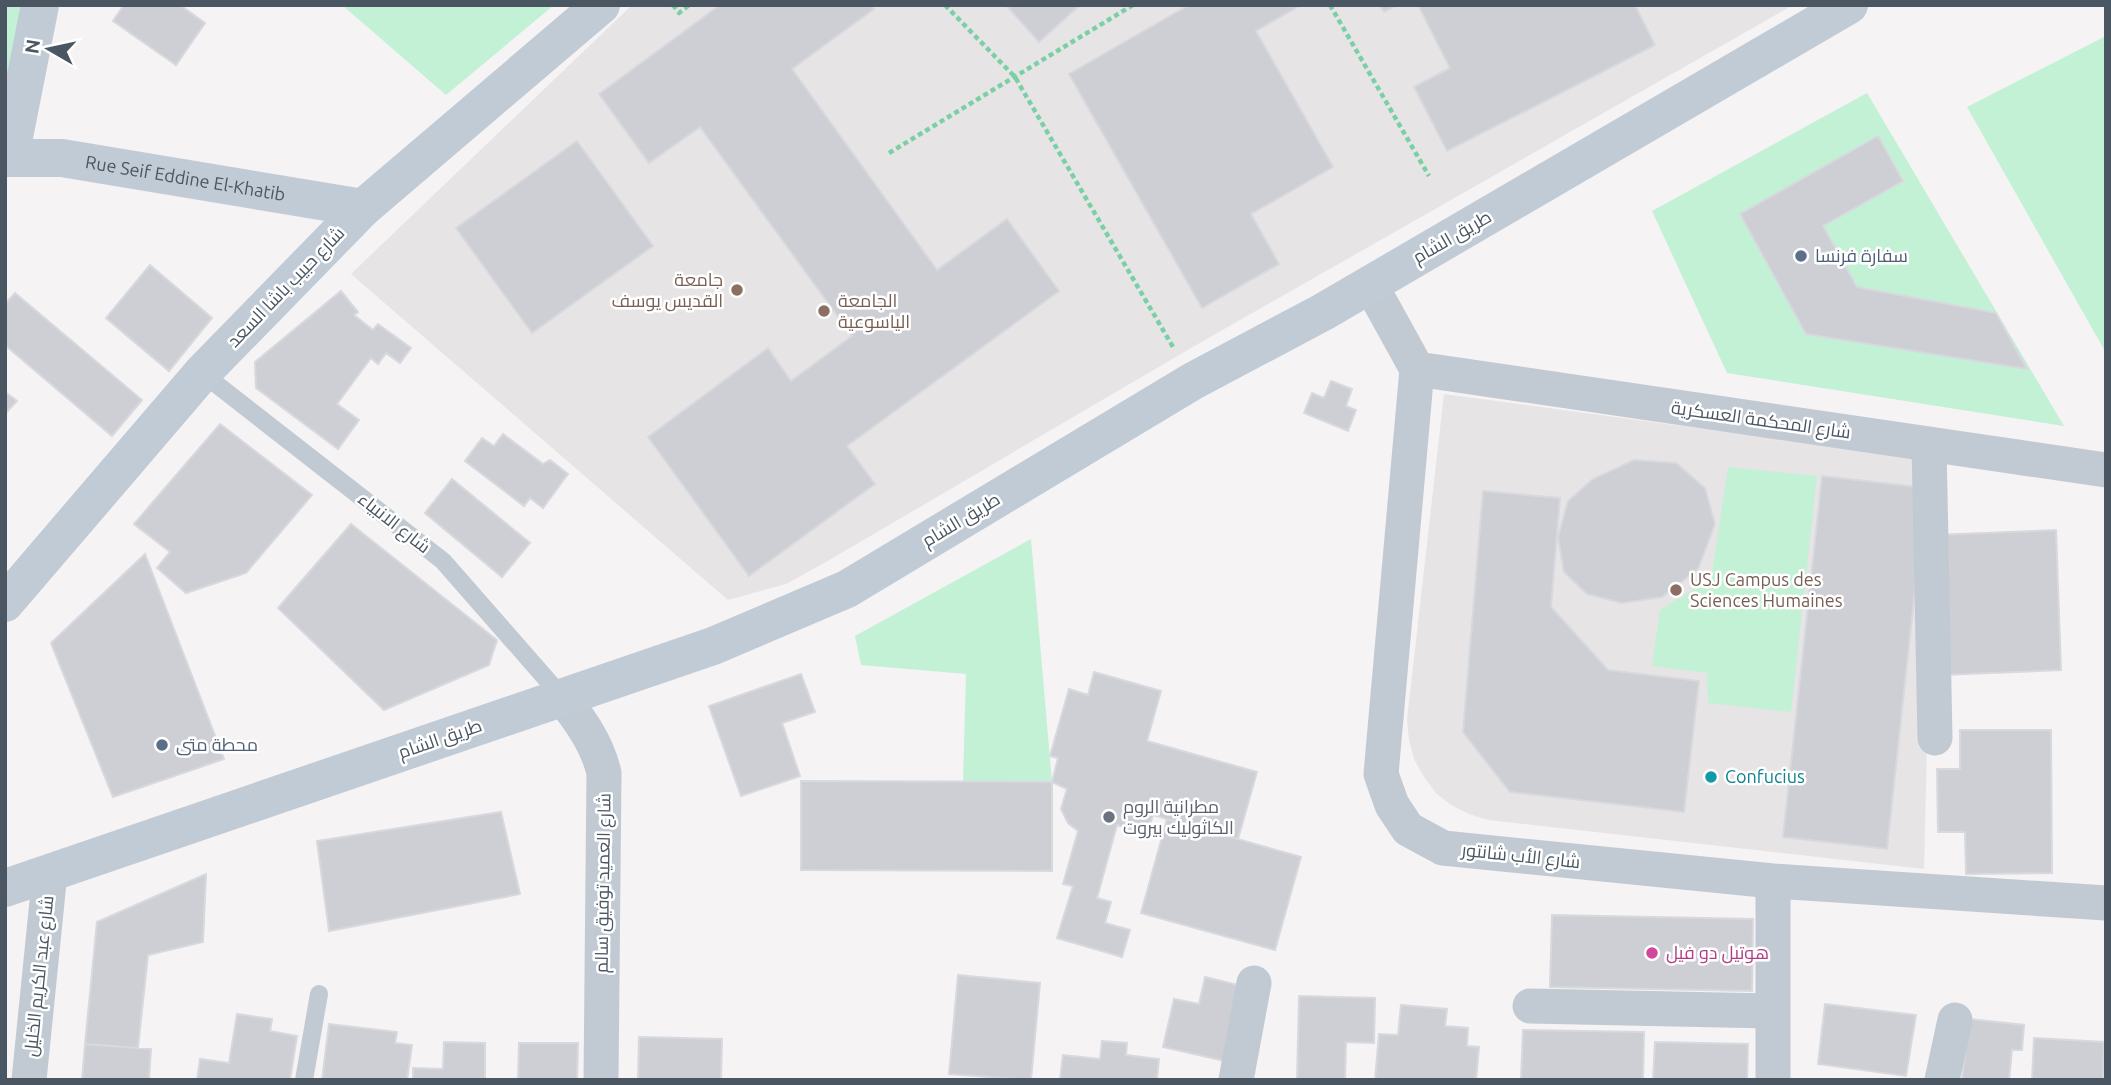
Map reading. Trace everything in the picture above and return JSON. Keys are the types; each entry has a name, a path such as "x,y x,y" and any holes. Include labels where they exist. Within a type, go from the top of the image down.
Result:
{"street":[{"path":"8,157 40,5"},
{"name":"شارع حبيب باشا السعد","path":"5,603 202,373 363,208 601,5"},
{"name":"طريق الشام","path":"5,888 713,646 847,589 1193,382 1370,284 1849,5"},
{"name":"Rue Seif Eddine El-Khatib","path":"8,157 62,158 363,208"},
{"path":"1370,284 1417,369"},
{"name":"شارع المحكمة العسكرية","path":"1417,369 2106,470"},
{"name":"شارع الأب شانتور","path":"1417,369 1381,774 1392,805 1408,829 1443,848 1773,881 2106,903"},
{"path":"1929,445 1935,738"},
{"name":"شارع العميد توفيق سالم","path":"563,698 589,733 604,773 601,1080"},
{"name":"شارع عبد الكريم الخليل","path":"29,1080 50,872"},
{"path":"1773,881 1773,1080"},
{"path":"1236,1080 1254,983"},
{"path":"1530,1006 1771,1011"},
{"path":"1942,1080 1955,1020"}],"lane":[{"name":"شارع الانبياء","path":"202,373 443,561 563,698"},
{"path":"304,1080 319,994"}],"path":[{"path":"673,5 679,13 690,5"},
{"path":"945,5 1016,77 1193,382"},
{"path":"889,153 1133,5"},
{"path":"1330,5 1429,176"}],"shaded area":[{"name":"الجامعة الياسوعية","path":"632,5 1793,5 1191,348 826,562 786,584 728,600 351,274"},
{"name":"USJ Campus des Sciences Humaines","path":"1444,394 1934,460 1924,869 1488,820 1451,805 1436,793 1414,759 1407,720"}],"green space":[{"path":"5,5 28,5 5,112"},
{"path":"342,5 554,5 446,95"},
{"path":"2106,36 2106,353 1967,107"},
{"path":"1867,93 2064,426 1727,373 1652,211"},
{"path":"1728,467 1817,476 1791,712 1708,703 1707,673 1652,666 1660,610 1711,579"},
{"path":"1031,539 1052,782 963,782 966,674 861,665 855,636"}],"building":[{"path":"124,5 180,5 205,23 176,65 113,21"},
{"path":"720,5 871,5 874,9 792,69 937,270 1007,219 1059,291 847,446 875,484 749,576 648,437 768,348 791,381 852,336 700,127 649,163 599,94"},
{"path":"1006,5 1080,5 1039,42"},
{"path":"1189,5 1301,5 1256,31 1333,167 1251,214 1279,264 1202,308 1069,74"},
{"path":"1380,5 1397,5 1384,12"},
{"path":"1418,5 1635,5 1655,45 1447,151 1414,87 1450,68"},
{"name":"سفارة فرنسا","path":"1878,136 1903,181 1823,226 1857,287 1996,313 2027,369 1806,334 1740,214"},
{"path":"577,141 653,246 532,333 456,228"},
{"path":"150,265 212,318 169,371 106,318"},
{"path":"341,291 358,312 354,315 373,330 378,324 411,348 400,363 386,353 378,364 371,358 337,404 359,420 338,449 256,388 255,362"},
{"path":"15,293 142,400 112,436 5,345 5,304"},
{"path":"1331,381 1352,389 1346,406 1356,410 1348,431 1304,413 1312,393 1324,398"},
{"path":"5,392 17,401 5,414"},
{"path":"220,424 312,495 246,573 186,593 157,568 170,552 134,524"},
{"path":"503,434 543,464 550,460 568,474 543,508 530,498 524,506 465,461 482,438 494,446"},
{"path":"1634,460 1676,463 1705,488 1715,524 1698,569 1662,597 1622,603 1587,594 1564,572 1558,537 1568,501 1593,479"},
{"path":"1822,476 1926,488 1887,849 1783,837"},
{"path":"452,479 530,543 502,577 425,513"},
{"path":"1483,491 1560,498 1551,607 1608,670 1699,681 1684,812 1510,792 1463,732"},
{"path":"351,524 497,640 489,665 384,710 278,608"},
{"path":"2056,530 2061,670 1942,675 1937,535"},
{"path":"145,554 224,759 113,797 51,643"},
{"name":"مطرانية الروم الكاثوليك بيروت","path":"1094,672 1161,691 1147,741 1257,772 1238,839 1153,815 1147,834 1117,825 1097,898 1111,902 1105,923 1130,930 1122,957 1057,938 1073,886 1063,884 1078,831 1068,823 1061,809 1067,789 1052,782 1058,758 1050,756 1069,689 1088,695"},
{"path":"801,674 815,712 782,723 800,776 741,796 709,706"},
{"path":"1960,730 2051,730 2052,873 1966,874 1965,832 1938,832 1937,769 1960,769"},
{"path":"801,781 1052,782 1052,871 801,870"},
{"path":"501,812 520,894 329,931 317,841"},
{"path":"1167,819 1301,857 1275,950 1141,913"},
{"path":"206,874 203,942 148,955 138,1048 85,1044 97,922"},
{"name":"هوتيل دو فيل","path":"1552,915 1753,919 1752,991 1550,987"},
{"path":"958,975 1040,983 1031,1080 949,1074"},
{"path":"1205,977 1242,986 1225,1061 1163,1047 1174,999 1199,1004"},
{"path":"1299,996 1375,998 1374,1043 1346,1042 1345,1080 1297,1080"},
{"path":"1825,1004 1916,1015 1906,1076 1818,1064"},
{"path":"1401,1005 1447,1009 1445,1026 1468,1028 1467,1046 1479,1047 1476,1080 1375,1080 1379,1034 1398,1035"},
{"path":"237,1014 272,1019 270,1031 297,1036 290,1080 197,1080 200,1059 229,1063"},
{"path":"1969,1019 2024,1025 2022,1050 2012,1050 2009,1080 1962,1080"},
{"path":"329,1024 397,1032 395,1043 412,1045 407,1080 322,1080"},
{"path":"1523,1030 1644,1032 1643,1080 1521,1080"},
{"path":"639,1037 722,1039 721,1080 638,1080"},
{"path":"2034,1038 2104,1042 2103,1080 2032,1080"},
{"path":"1102,1041 1127,1043 1126,1055 1159,1059 1157,1079 1161,1080 1060,1080 1063,1055 1100,1059"},
{"path":"444,1042 485,1043 485,1080 413,1080 413,1068 443,1069"},
{"path":"1655,1042 1748,1044 1747,1080 1653,1080"},
{"path":"519,1043 578,1043 577,1080 518,1080"},
{"path":"85,1044 151,1049 149,1080 82,1080"}],"place":[{"name":"سفارة فرنسا","path":"1801,256"},
{"name":"جامعة القديس يوسف","path":"737,290"},
{"name":"الجامعة الياسوعية","path":"824,311"},
{"name":"USJ Campus des Sciences Humaines","path":"1676,590"},
{"name":"محطة متى","path":"162,745"},
{"name":"Confucius","path":"1711,777"},
{"name":"مطرانية الروم الكاثوليك بيروت","path":"1109,817"},
{"name":"هوتيل دو فيل","path":"1652,953"}]}
